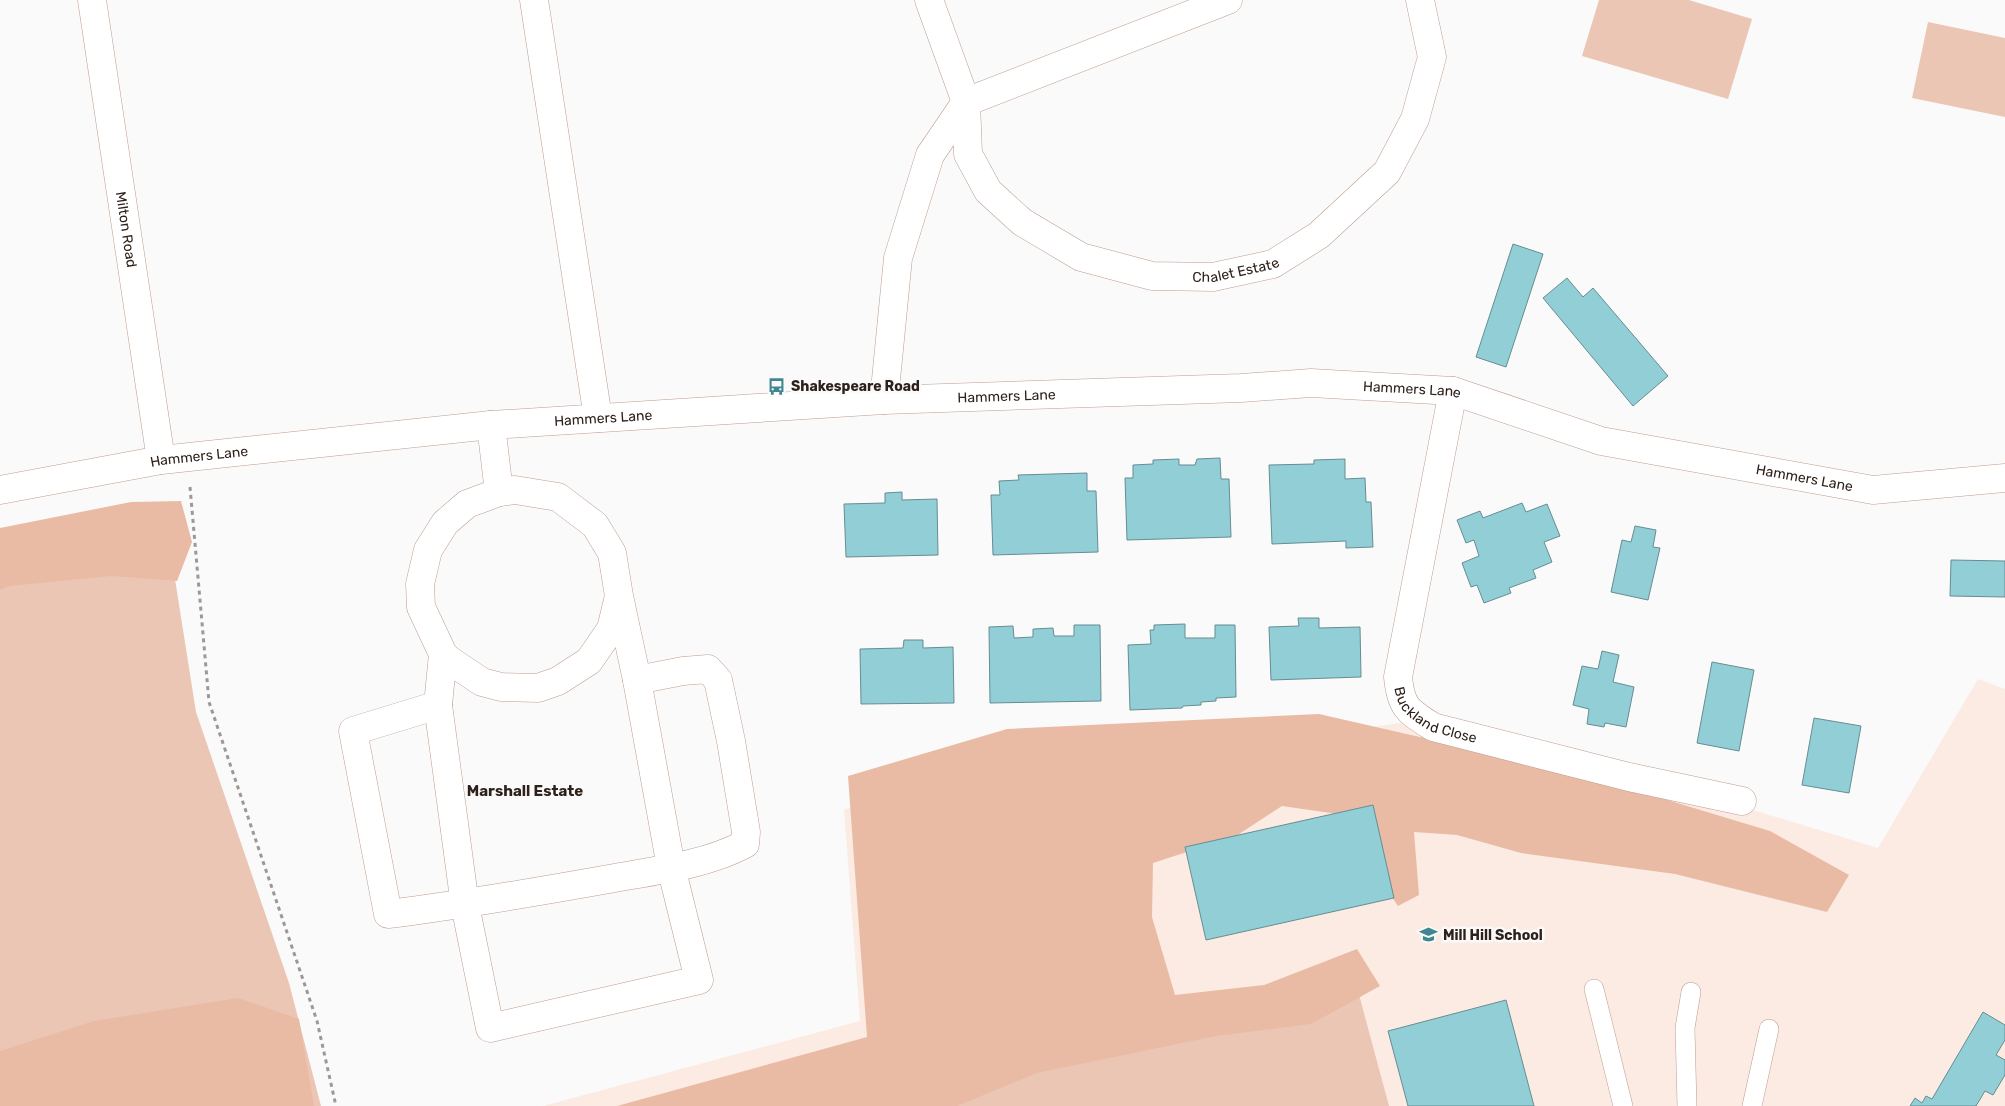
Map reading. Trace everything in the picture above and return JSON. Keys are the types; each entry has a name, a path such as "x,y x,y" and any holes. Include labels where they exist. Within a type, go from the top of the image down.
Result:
{"street":[{"name":"Milton Road","path":"92,0 161,460"},
{"path":"534,0 598,418"},
{"name":"Chalet Estate","path":"929,0 966,102 968,154 988,191 1022,222 1081,257 1152,276 1214,277 1273,264 1319,235 1387,172 1414,119 1432,56 1420,0"},
{"path":"884,400 898,258 930,155 966,102 1228,0"},
{"name":"Hammers Lane","path":"0,490 161,460 491,425 884,400 1241,388 1311,383 1454,391 1601,441 1873,490 2005,478"},
{"name":"Buckland Close","path":"1454,391 1398,677 1400,693 1408,711 1433,727 1629,777 1742,801"},
{"path":"491,425 499,492"},
{"path":"443,654 438,705 465,905 490,1028 699,980 671,867 612,553 595,525 558,498 515,490 499,492 467,504 445,523 428,550 420,584 421,607 443,654 482,682 501,687 538,688 558,681 589,661 611,629 619,596"},
{"path":"438,705 353,731 388,914 465,905 671,867 730,852 745,844 746,832 731,741 718,680 708,669 683,671 637,680"}],"lane":[{"path":"1594,989 1623,1106"},
{"path":"1686,1106 1685,1028 1691,992"},
{"path":"1752,1106 1769,1029"}],"path":[{"path":"188,457 210,702 317,1021 336,1106"}],"shaded area":[{"path":"1599,0 1689,0 1752,19 1728,99 1582,56"},
{"path":"1928,22 2005,38 2005,117 1912,98"},
{"path":"181,501 192,542 177,581 111,576 10,586 0,590 0,528 131,502"},
{"path":"168,535 196,712 289,983 321,1106 0,1106 0,562"},
{"name":"Mill Hill School","path":"1978,679 2005,689 2005,1106 543,1106 860,1021 844,809 1444,716 1878,848"},
{"path":"1319,714 1578,773 1770,831 1849,875 1827,912 1675,874 1521,853 1457,835 1414,832 1419,895 1398,906 1375,872 1372,819 1282,806 1236,836 1153,863 1152,917 1175,995 1264,985 1357,949 1380,986 1311,1024 1216,1036 1037,1073 957,1106 617,1106 867,1037 848,776 1007,729"},
{"path":"1354,976 1389,1106 644,1106"},
{"path":"238,998 299,1019 314,1106 0,1106 0,1051 94,1021"}],"building":[{"path":"1513,244 1543,254 1506,367 1476,357"},
{"path":"1567,278 1583,297 1593,288 1668,376 1633,406 1543,298"},
{"path":"1220,458 1221,479 1229,479 1231,537 1127,540 1125,478 1133,478 1133,465 1153,464 1153,460 1179,459 1179,465 1195,465 1197,459"},
{"path":"1345,459 1345,479 1365,478 1366,502 1371,502 1373,547 1346,548 1346,541 1272,544 1269,465 1314,464 1314,460"},
{"path":"1087,473 1087,491 1096,491 1098,552 993,555 991,495 1000,495 999,481 1019,480 1018,475"},
{"path":"902,492 902,500 937,499 938,555 846,557 844,504 885,503 885,493"},
{"path":"1522,503 1526,512 1547,504 1560,536 1544,542 1552,562 1533,570 1536,578 1509,588 1511,593 1484,603 1477,585 1471,587 1462,563 1479,556 1474,540 1466,543 1457,520 1480,511 1483,518"},
{"path":"1635,526 1656,530 1653,547 1660,548 1648,600 1611,592 1622,540 1631,542"},
{"path":"1951,560 2005,561 2005,597 1950,596"},
{"path":"1298,618 1319,618 1319,628 1360,627 1361,677 1271,680 1269,627 1299,626"},
{"path":"1185,624 1185,638 1215,638 1215,625 1235,625 1236,697 1216,698 1216,701 1201,702 1201,705 1183,706 1182,708 1130,710 1128,645 1151,644 1150,630 1154,630 1154,625"},
{"path":"1074,625 1100,625 1101,701 990,703 989,627 1013,626 1014,638 1033,637 1033,629 1053,628 1054,636 1074,636"},
{"path":"904,640 923,640 923,648 953,647 954,703 861,704 860,649 903,648"},
{"path":"1602,651 1619,655 1613,682 1634,687 1626,727 1605,723 1604,727 1587,724 1589,709 1573,705 1582,666 1598,669"},
{"path":"1712,662 1754,670 1739,751 1697,743"},
{"path":"1814,718 1861,726 1849,793 1802,785"},
{"path":"1373,805 1394,898 1206,940 1185,847"},
{"path":"1506,1000 1534,1106 1408,1106 1388,1031"},
{"path":"1983,1012 2005,1025 2005,1040 1996,1055 2005,1060 2005,1075 1993,1095 1985,1091 1976,1106 1910,1106 1915,1098 1922,1103 1926,1096 1932,1099"}],"place":[{"name":"Shakespeare Road","path":"777,386"},
{"name":"Mill Hill School","path":"1429,935"}],"district":[{"name":"Marshall Estate","path":"525,791"}]}
